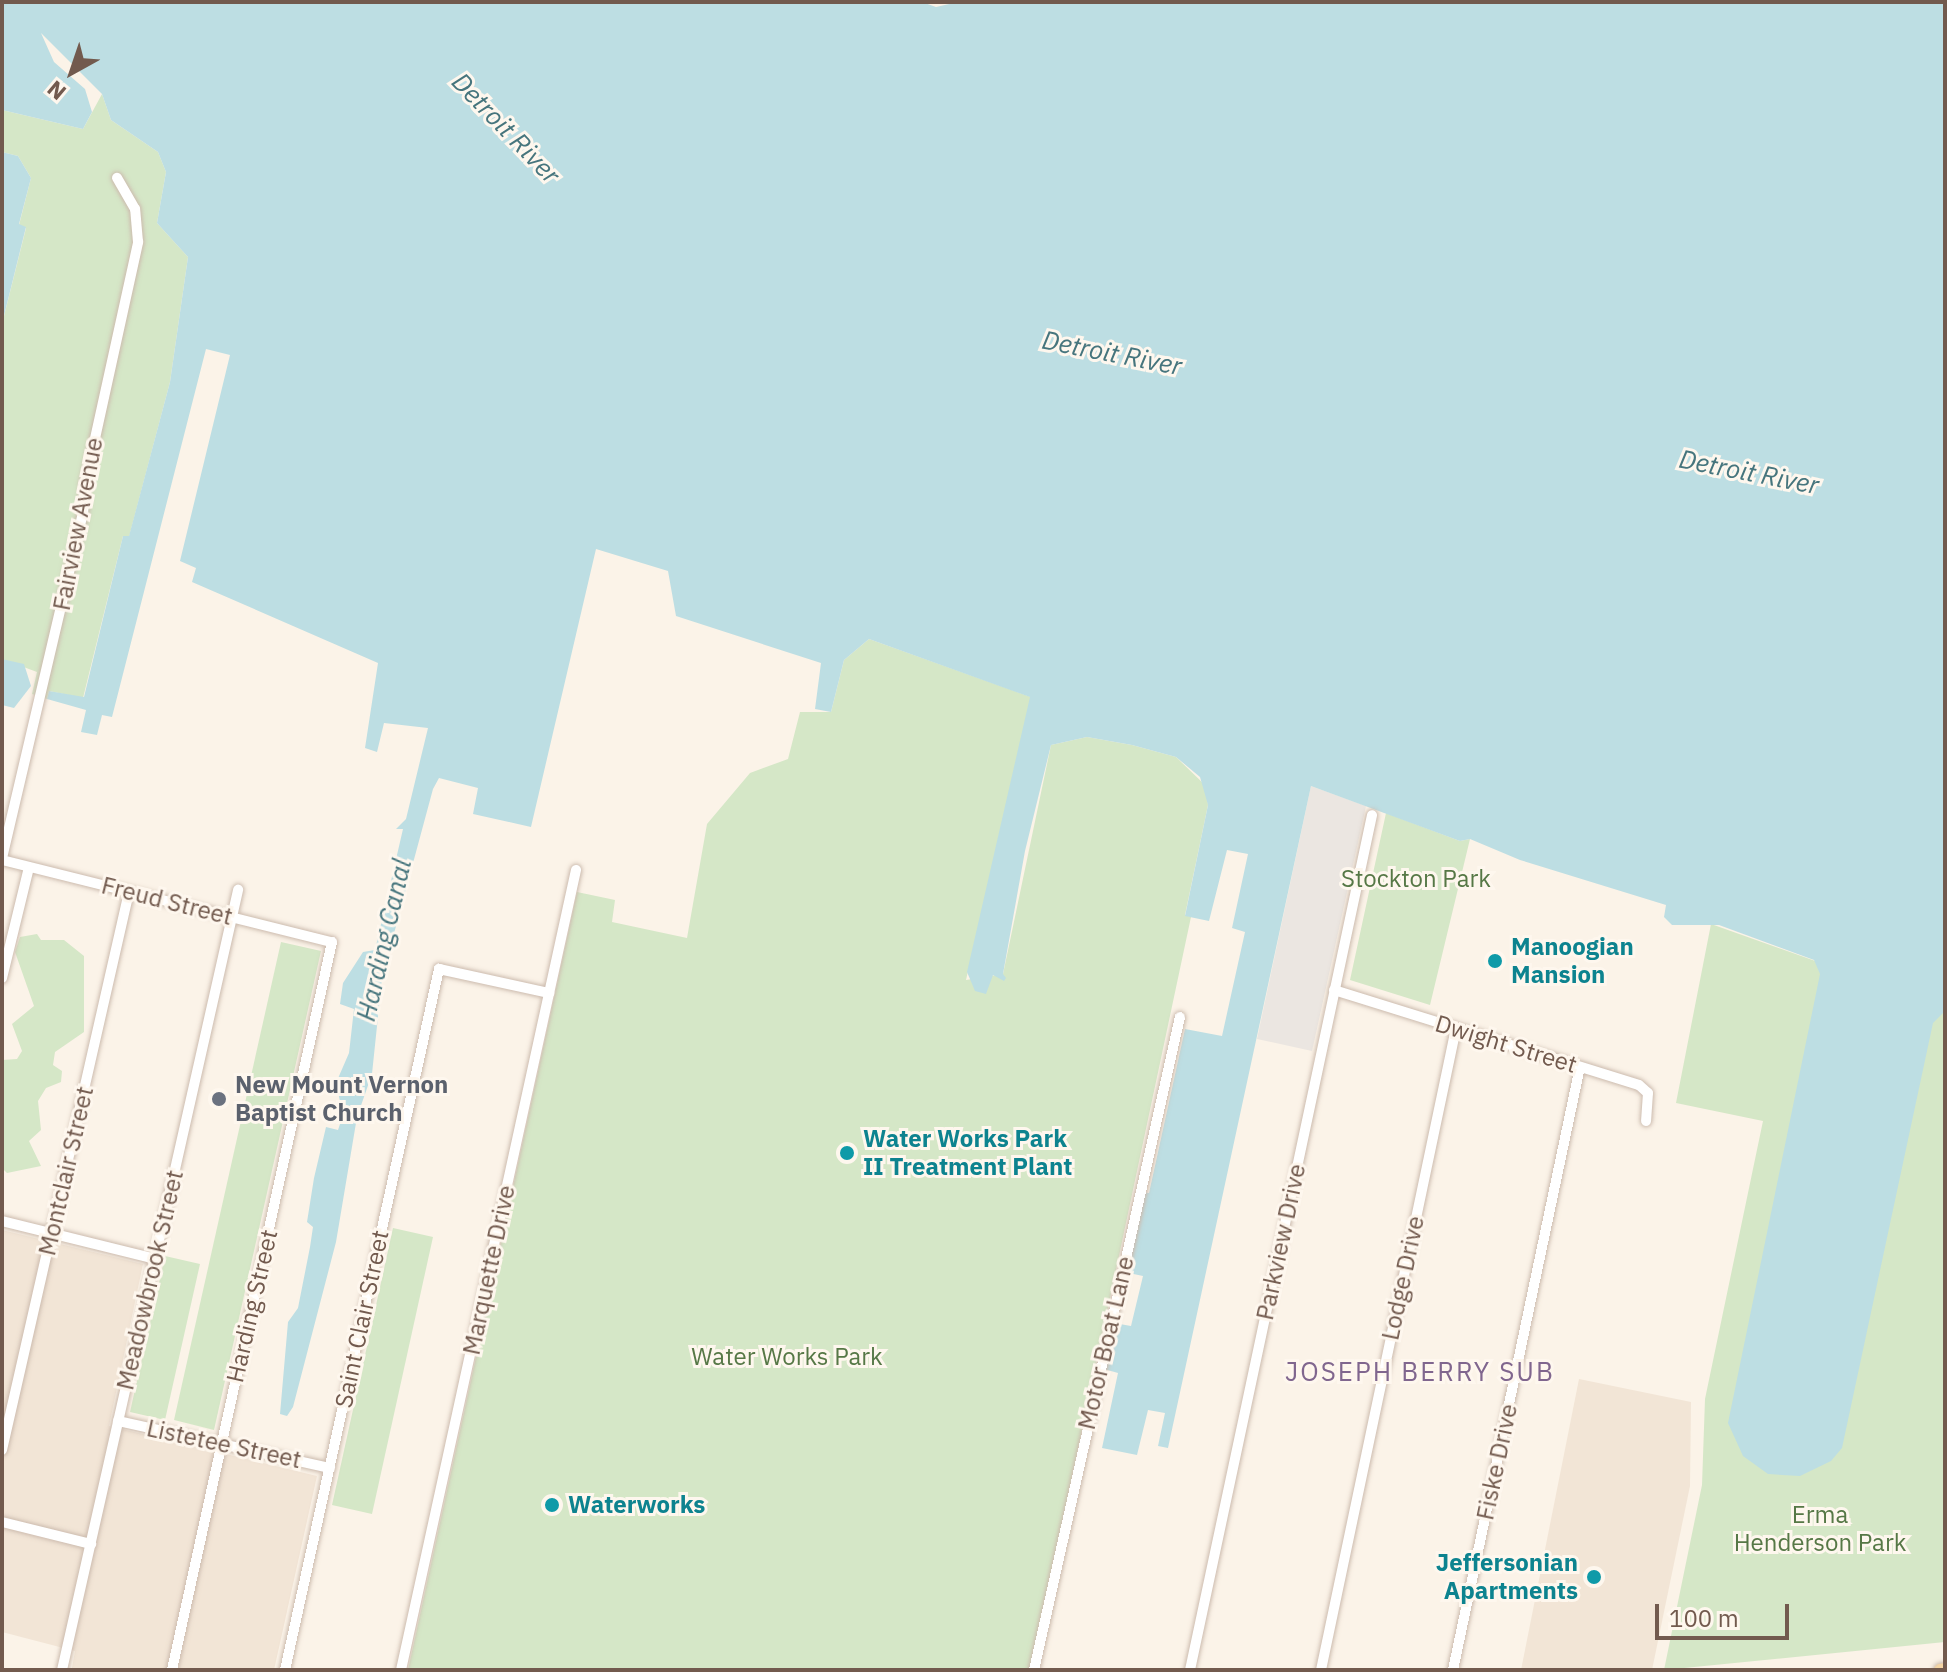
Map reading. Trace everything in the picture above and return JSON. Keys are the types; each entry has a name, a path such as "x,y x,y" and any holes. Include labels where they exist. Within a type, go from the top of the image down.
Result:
{"street":[{"name":"Fairview Avenue","path":"2,859 83,514 85,484 139,232 135,209 117,178"},
{"name":"Parkview Drive","path":"1190,1670 1372,815"},
{"name":"Freud Street","path":"2,859 332,942"},
{"path":"2,978 29,867"},
{"name":"Marquette Drive","path":"401,1670 576,870"},
{"name":"Meadowbrook Street","path":"62,1670 238,890"},
{"name":"Montclair Street","path":"2,1450 129,892"},
{"name":"Harding Street","path":"172,1670 332,942"},
{"name":"Saint Clair Street","path":"285,1670 439,969 549,993"},
{"name":"Dwight Street","path":"1334,990 1645,1088 1649,1099 1646,1121"},
{"name":"Motor Boat Lane","path":"1034,1670 1180,1017"},
{"name":"Lodge Drive","path":"1321,1670 1456,1028"},
{"name":"Fiske Drive","path":"1453,1670 1580,1067"},
{"path":"2,1221 155,1259"},
{"name":"Listetee Street","path":"118,1421 330,1468"},
{"path":"2,1522 91,1544"}],"shaded area":[{"path":"1311,786 1366,806 1312,1051 1257,1039"},
{"path":"2,1230 143,1264 109,1426 317,1476 274,1670 78,1670 72,1668 75,1651 2,1632"},
{"path":"1579,1379 1691,1402 1690,1486 1652,1670 1521,1670"}],"green space":[{"path":"102,94 111,120 158,152 166,172 157,223 188,257 170,382 129,537 123,536 83,698 49,691 47,699 32,694 37,672 2,659 2,324 26,228 19,225 31,178 18,156 2,152 2,110 83,129"},
{"name":"Water Works Park","path":"869,639 1031,697 966,980 1003,974 1051,745 1087,737 1132,745 1176,757 1206,786 1208,805 1185,915 1191,917 1031,1670 408,1670 577,892 615,900 612,922 687,938 707,824 750,773 788,759 800,712 831,712 844,660"},
{"name":"Stockton Park","path":"1386,813 1460,841 1470,839 1430,1005 1350,980"},
{"name":"Erma Henderson Park","path":"1711,924 1945,1007 1945,1642 1664,1670 1702,1485 1705,1399 1763,1121 1676,1103"},
{"path":"37,934 41,940 64,940 84,956 84,1032 55,1052 53,1065 62,1071 61,1082 46,1088 38,1101 41,1130 29,1141 41,1166 7,1173 2,1168 2,1060 17,1059 22,1051 12,1024 34,1006 15,952 20,937"},
{"path":"281,942 321,951 214,1430 174,1420"},
{"path":"393,1228 433,1237 372,1514 332,1505"},
{"path":"165,1256 200,1264 165,1420 130,1412"}],"water":[{"path":"2,2 922,2 936,7 958,2 1945,2 1945,1011 1933,1023 1842,1448 1831,1461 1800,1476 1768,1474 1743,1456 1728,1423 1820,974 1814,960 1719,925 1672,925 1664,917 1666,905 1520,860 1470,839 1460,841 1311,786 1168,1448 1158,1446 1165,1413 1148,1410 1137,1455 1102,1448 1118,1373 1104,1369 1114,1323 1131,1326 1143,1276 1124,1272 1141,1192 1149,1193 1185,1029 1222,1036 1245,932 1232,928 1248,854 1227,850 1209,921 1185,916 1208,805 1200,777 1176,757 1132,745 1087,737 1051,745 1025,851 1003,974 1006,978 1004,981 993,975 986,994 975,991 967,972 1030,697 869,639 844,660 831,712 815,709 821,663 676,616 668,571 596,549 531,827 473,814 478,788 439,778 433,789 382,978 372,1074 357,1117 336,1242 293,1407 287,1416 280,1414 288,1322 298,1308 313,1227 307,1222 314,1178 326,1127 338,1130 343,1115 336,1083 349,1053 354,1009 340,1004 343,983 363,952 375,950 403,829 396,829 406,819 428,728 384,723 377,752 365,748 378,663 192,582 196,568 180,561 230,355 206,349 112,717 102,715 97,735 81,732 86,710 47,699 49,691 84,697 123,536 129,536 170,382 188,257 157,223 166,172 158,152 111,120 102,94 41,33 54,62 85,89 92,112 83,129 2,110"},
{"path":"2,152 18,156 31,178 19,224 26,227 2,324"},
{"path":"2,659 24,664 31,686 14,708 2,705"}],"place":[{"name":"Manoogian Mansion","path":"1495,961"},
{"name":"New Mount Vernon Baptist Church","path":"219,1099"},
{"name":"Water Works Park II Treatment Plant","path":"847,1153"},
{"name":"Waterworks","path":"552,1505"},
{"name":"Jeffersonian Apartments","path":"1594,1577"}],"district":[{"name":"JOSEPH BERRY SUB","path":"1420,1372"}],"water label":[{"name":"Detroit River","path":"506,128"},
{"name":"Detroit River","path":"1112,353"},
{"name":"Detroit River","path":"1749,472"},
{"name":"Harding Canal","path":"384,940"}]}
